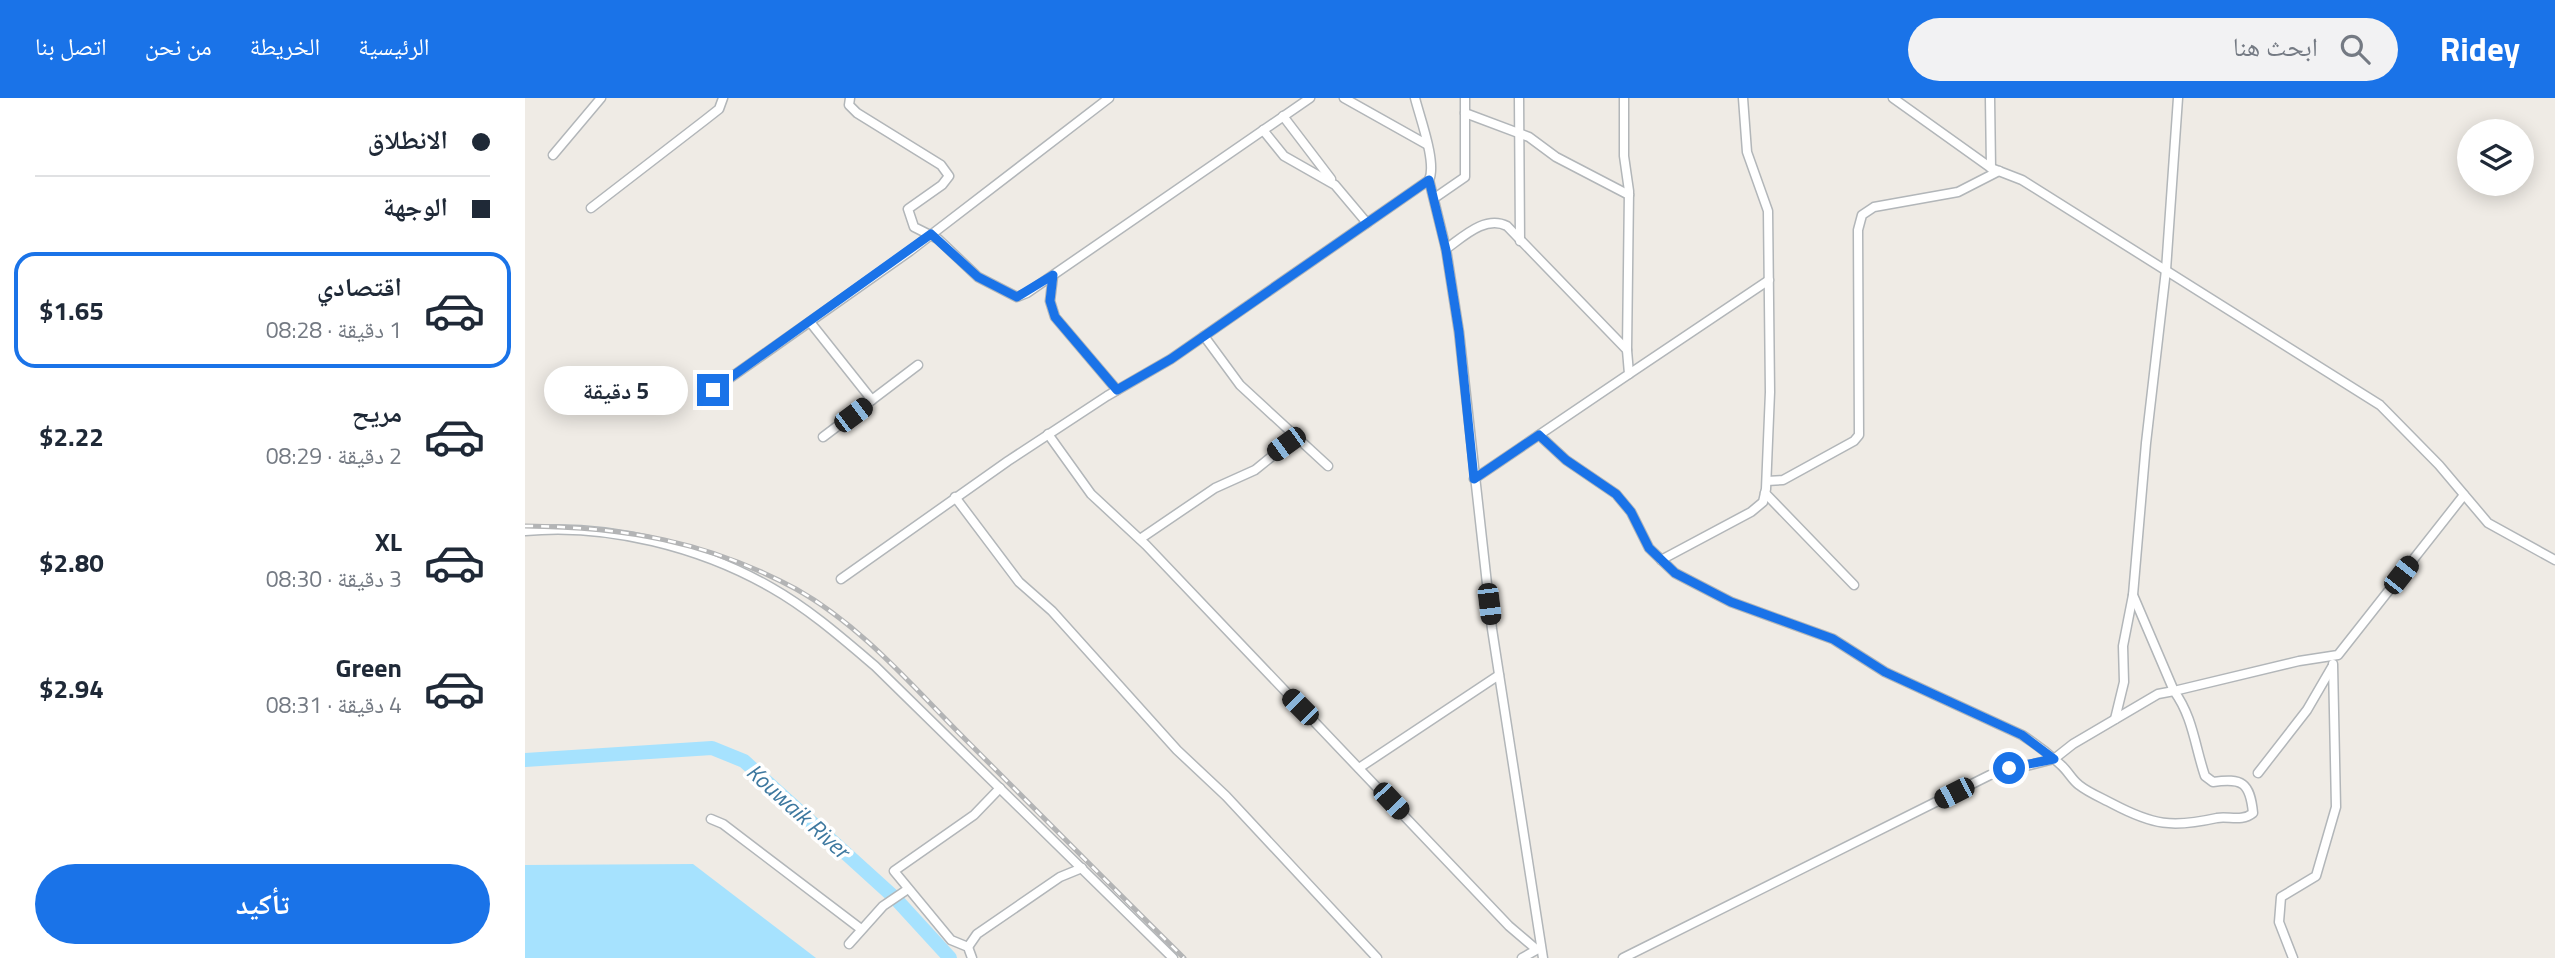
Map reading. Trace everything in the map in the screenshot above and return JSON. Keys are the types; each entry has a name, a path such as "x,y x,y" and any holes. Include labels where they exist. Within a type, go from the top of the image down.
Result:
{"street":[{"path":"553,155 601,98"},
{"path":"591,208 705,120 719,108 723,98"},
{"path":"850,98 849,105 857,113 941,165 949,176 908,209 913,226 931,234 978,277 1017,297 1310,98"},
{"path":"713,390 931,234 1109,98"},
{"path":"1344,98 1426,144"},
{"path":"841,579 955,497 1048,434 1204,336 1429,180 1432,173 1415,98"},
{"path":"1436,197 1465,177 1465,98"},
{"path":"1519,98 1520,240"},
{"path":"1624,98 1624,156 1629,195 1629,374"},
{"path":"1661,560 1751,512 1763,502 1765,493 1769,280 1767,211 1747,152 1743,98"},
{"path":"1893,98 1995,169 2022,180 2380,405 2488,523 2555,560"},
{"path":"1990,98 1995,169"},
{"path":"2115,719 2124,682 2123,646 2133,595 2146,443 2166,270 2178,98"},
{"path":"1465,113 1521,134 1629,195"},
{"path":"1283,116 1367,223"},
{"path":"1263,130 1284,156 1335,185"},
{"path":"1767,481 1776,478 1783,480 1854,441 1859,435 1859,230 1863,215 1874,208 1958,192 1995,169"},
{"path":"1429,180 1436,197 1446,250 1468,401 1474,479 1499,675 1540,952"},
{"path":"1446,250 1493,221 1507,226 1627,350"},
{"path":"1053,275 1050,301 1055,317 1117,390"},
{"path":"1474,479 1769,280"},
{"path":"810,322 872,400"},
{"path":"1204,336 1240,385 1328,466"},
{"path":"823,437 918,365"},
{"path":"1048,434 1091,494 1140,539 1509,926 1540,952"},
{"path":"1539,435 1566,460 1616,494 1631,512 1649,548 1675,573 1731,602 1833,639 1885,672 2022,735 2054,759 2078,785 2152,822 2188,824 2220,817 2250,817 2253,813 2252,800 2245,785 2227,779 2213,782 2205,776 2187,712 2174,691 2133,595"},
{"path":"1140,539 1215,488 1245,476 1297,436"},
{"path":"1765,493 1853,585"},
{"path":"2258,773 2307,710 2338,655 2465,495"},
{"path":"955,497 1019,582 1052,611 1177,750 1226,796 1377,958"},
{"path":"525,531 619,535 679,549 742,572 774,589 826,625 875,666 1171,957"},
{"path":"1623,958 1990,775 2054,759 2158,694 2299,661 2338,655"},
{"path":"2293,958 2279,922 2281,897 2316,876 2336,807 2333,664"},
{"path":"1359,768 1499,675"},
{"path":"972,958 968,947 951,940 894,871 974,815 1000,788"},
{"path":"712,819 723,824 861,929"},
{"path":"968,947 977,934 1060,877 1082,868"},
{"path":"849,944 884,906 908,889"},
{"path":"1522,958 1540,952"}],"water":[{"path":"693,864 816,958 525,958 525,865"}],"waterway":[{"name":"Kouwaik River","path":"525,760 712,748 744,761 895,898 950,958"}],"railway":[{"path":"525,526 631,534 697,548 763,573 820,604 886,658 1184,958"}],"route":[{"path":"713,390 931,234 978,277 1017,297 1053,275 1050,301 1055,317 1117,390 1171,359 1429,180 1436,197 1459,332 1474,479 1539,435 1566,460 1623,500 1649,548 1675,573 1731,602 1833,639 1885,672 1942,701 2022,735 2054,759 2043,764 2009,768"}]}
